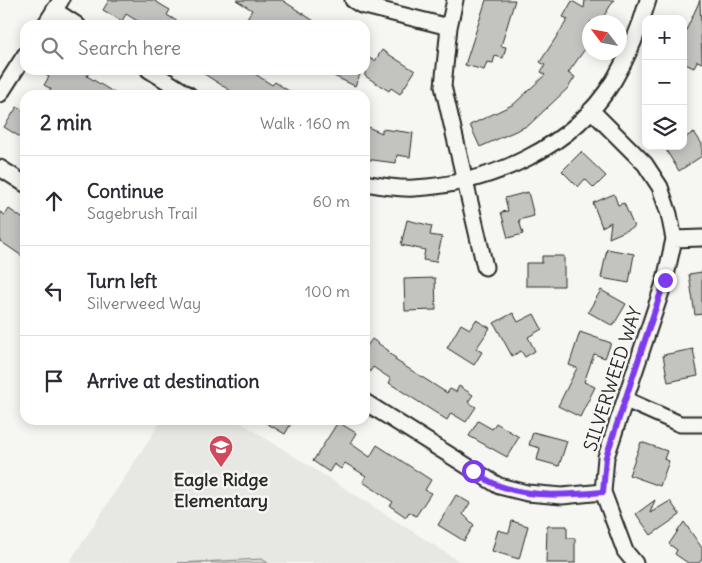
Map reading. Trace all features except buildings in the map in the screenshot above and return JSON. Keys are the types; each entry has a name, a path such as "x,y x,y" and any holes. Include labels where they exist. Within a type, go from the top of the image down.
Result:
{"street":[{"path":"353,0 361,5 449,27"},
{"path":"456,0 449,27 443,86 485,267"},
{"path":"370,184 413,188 465,182 494,173 535,154 560,138 590,110 614,81 639,29 648,0"},
{"path":"47,20 57,5 72,20"},
{"path":"0,94 20,64"},
{"path":"157,75 181,90"},
{"name":"SILVERWEED WAY","path":"590,110 645,164 660,187 669,214 674,239 665,280 606,457 603,492 625,551 635,563"},
{"path":"0,168 20,181"},
{"path":"674,239 702,238"},
{"path":"626,400 680,424 702,424"},
{"path":"370,405 499,486 527,493 562,496 603,492"}],"shaded area":[{"name":"Eagle Ridge Elementary","path":"159,425 245,425 462,563 69,563"},
{"path":"262,559 268,563 178,563"}],"place":[{"name":"Eagle Ridge Elementary","path":"221,468"}],"route":[{"path":"473,471 499,486 527,493 562,496 603,492 606,457 665,280"}]}
